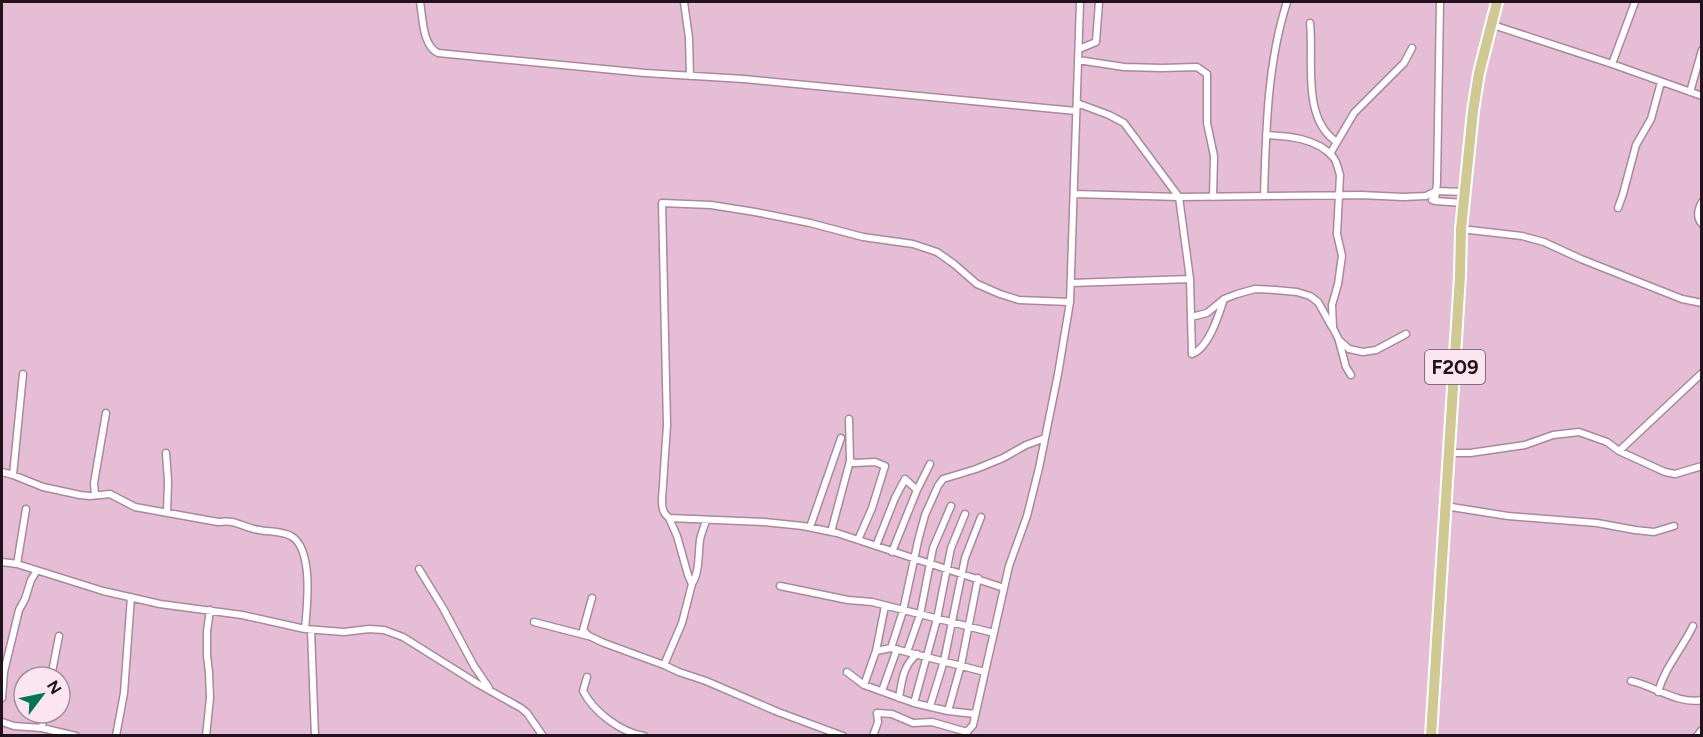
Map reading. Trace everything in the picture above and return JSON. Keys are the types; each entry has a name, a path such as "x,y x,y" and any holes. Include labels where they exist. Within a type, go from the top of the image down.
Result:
{"main road":[{"name":"F209","path":"1431,735 1461,229 1479,73 1497,2"}],"street":[{"path":"420,2 428,44 431,50 438,53 645,73 744,79 1076,111"},
{"path":"684,2 690,76"},
{"path":"873,735 878,722 877,713 892,714 913,723 932,722 967,732 972,725 1012,556 1027,516 1058,374 1070,302 1080,2"},
{"path":"1079,49 1096,42 1099,2"},
{"path":"1264,196 1266,135 1274,49 1287,2"},
{"path":"1435,201 1440,2"},
{"path":"1612,64 1635,2"},
{"path":"1310,23 1312,37 1310,78 1317,114 1330,138 1337,142"},
{"path":"1490,24 1701,96"},
{"path":"1330,154 1354,113 1404,63 1412,48"},
{"path":"1690,92 1701,50"},
{"path":"1078,60 1124,67 1197,67 1207,74 1207,123 1214,156 1213,197"},
{"path":"1618,208 1636,145 1651,119 1661,81"},
{"path":"1077,103 1109,114 1124,123 1179,197 1190,279 1192,354 1198,352 1211,333 1224,299"},
{"path":"1266,135 1306,140 1323,148 1334,158 1340,175 1337,234 1342,256 1332,305 1333,328"},
{"path":"1075,194 1179,197 1426,196 1436,191 1465,198"},
{"path":"1426,196 1435,201 1465,198"},
{"path":"1701,202 1698,212 1698,220 1701,224"},
{"path":"692,584 687,575 677,536 662,509 667,425 662,203 711,205 755,212 863,237 913,244 937,252 976,284 1000,294 1018,300 1070,302"},
{"path":"1461,229 1514,235 1544,242 1682,299 1701,303"},
{"path":"1071,283 1190,279"},
{"path":"1191,317 1207,313 1224,299 1256,289 1297,292 1310,296 1318,302 1333,328 1339,340 1346,367 1351,375"},
{"path":"1339,340 1348,349 1363,352 1376,350 1406,334"},
{"path":"1619,451 1701,373"},
{"path":"13,475 23,374"},
{"path":"95,495 94,483 106,413"},
{"path":"831,532 850,461 849,419"},
{"path":"1449,453 1470,453 1525,445 1552,435 1578,432 1607,441 1619,451 1665,472 1675,474 1701,468"},
{"path":"810,528 840,438"},
{"path":"882,691 915,560 914,553 925,515 938,486 943,479 976,469 1045,438"},
{"path":"166,453 168,481 166,513"},
{"path":"850,461 854,463 875,462 885,466 872,508 858,540"},
{"path":"892,552 917,490 930,465"},
{"path":"2,472 43,487 80,495 110,494 135,507 218,522 231,522 255,530 280,532 296,540 301,546 307,577 315,735"},
{"path":"876,546 905,479 917,490"},
{"path":"907,652 920,615 928,563 951,506"},
{"path":"1444,506 1508,516 1597,523 1635,531 1654,532 1674,526"},
{"path":"16,564 26,509"},
{"path":"914,703 937,619 951,548 965,514"},
{"path":"930,706 944,661 965,558 981,517"},
{"path":"669,518 764,522 831,532 1004,588"},
{"path":"664,664 682,623 695,580 700,557 700,538 706,520"},
{"path":"2,562 16,564 94,589 160,604 242,615 308,629 344,632 384,630 403,638 521,708 543,735"},
{"path":"419,569 444,608 474,666 492,691"},
{"path":"2,698 4,672 19,610 36,572"},
{"path":"948,711 961,665 978,578"},
{"path":"780,586 848,600 872,602 994,633"},
{"path":"116,735 124,693 130,597"},
{"path":"589,636 583,630 592,598"},
{"path":"864,685 876,651 885,606"},
{"path":"206,735 210,698 207,631 210,610"},
{"path":"534,622 589,636 664,664 778,712 843,735"},
{"path":"1658,692 1663,675 1693,626"},
{"path":"53,665 59,636"},
{"path":"879,638 894,648 986,672"},
{"path":"876,651 894,648"},
{"path":"899,698 905,669 917,654"},
{"path":"847,672 864,685 914,703 948,711 975,714"},
{"path":"587,677 583,691 587,700 597,711 632,735 644,735"},
{"path":"1631,681 1658,692 1695,701 1701,700"},
{"path":"2,720 14,726 42,728 76,735"},
{"path":"1697,735 1701,730"}]}
